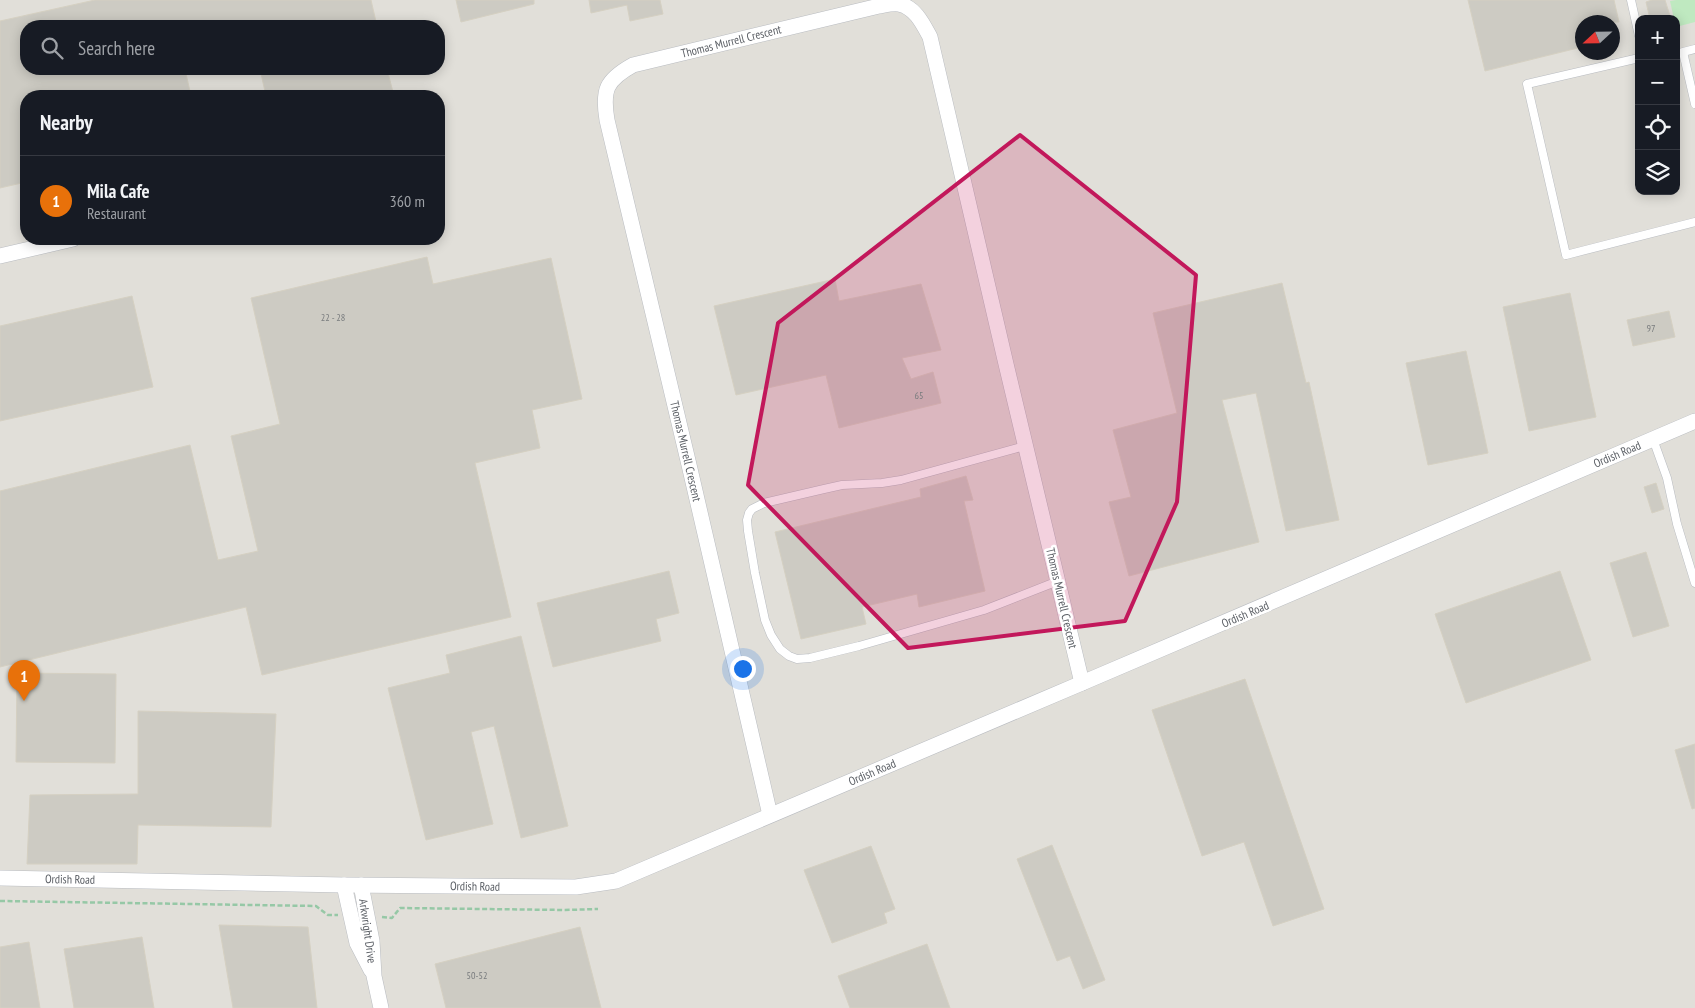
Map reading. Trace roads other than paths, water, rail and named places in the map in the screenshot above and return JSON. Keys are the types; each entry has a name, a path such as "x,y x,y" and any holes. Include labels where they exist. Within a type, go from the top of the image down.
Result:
{"street":[{"name":"Thomas Murrell Crescent","path":"770,814 604,104 605,90 611,80 619,72 633,65 879,6 898,4 912,10 922,21 930,37 1082,683"},
{"path":"0,256 47,245"},
{"name":"Ordish Road","path":"0,878 344,885 576,887 616,881 1695,421"},
{"name":"Arkwright Drive","path":"344,885 357,943 374,976"},
{"name":"Arkwright Drive","path":"361,885 372,941 374,976 381,1008"}],"lane":[{"path":"1631,0 1635,18"},
{"path":"1695,49 1684,52 1695,104"},
{"path":"1635,59 1527,84 1566,254 1695,222"},
{"path":"1653,439 1667,478 1677,524 1695,583"},
{"path":"1025,446 901,480 842,485 764,503 752,509 747,520 748,531 765,620 770,635 780,649 797,659 810,658 984,610 1058,580"}],"place":[{"name":"Mila Cafe","path":"24,701"}]}
